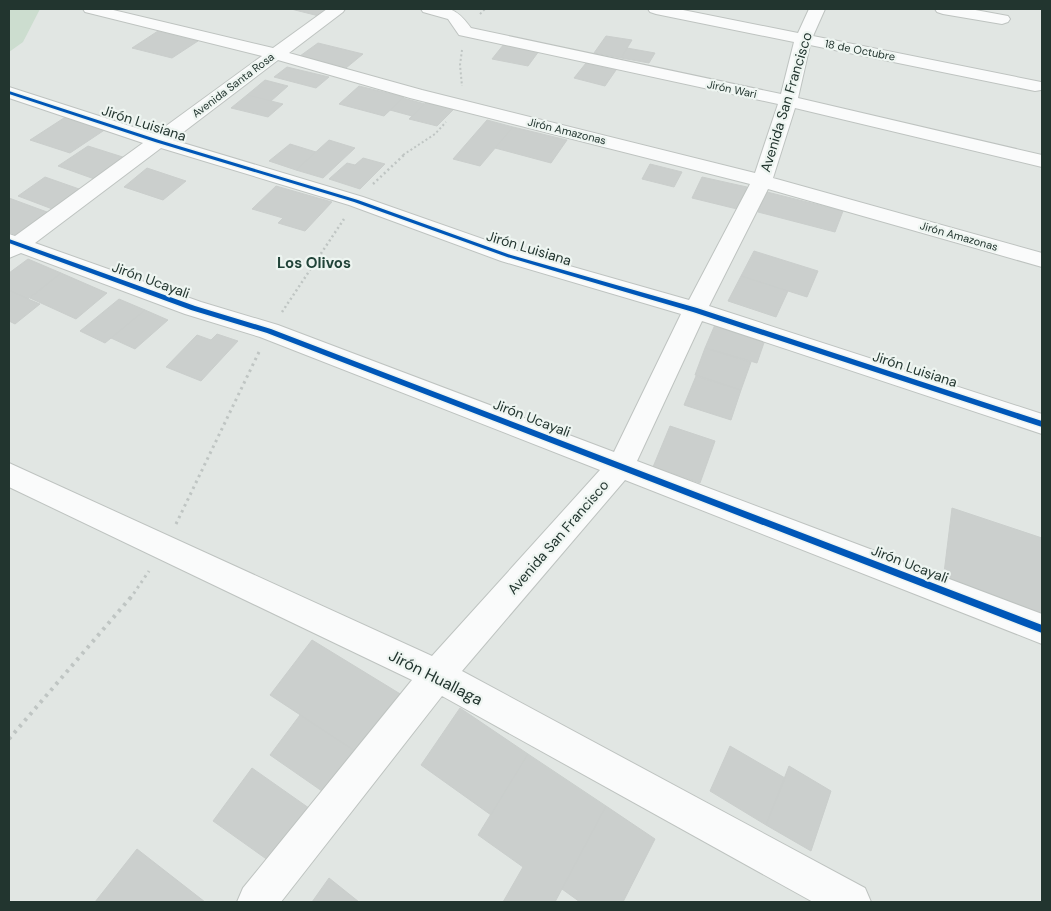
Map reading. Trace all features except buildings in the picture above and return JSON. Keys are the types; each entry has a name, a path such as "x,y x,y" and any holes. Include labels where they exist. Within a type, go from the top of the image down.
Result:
{"street":[{"name":"Jirón Amazonas","path":"91,9 275,54 416,94 464,104 762,181 1042,260"},
{"name":"Avenida Santa Rosa","path":"12,245 157,142 337,9"},
{"path":"428,9 454,16 464,32"},
{"name":"18 de Octubre","path":"656,9 1035,86"},
{"name":"Avenida San Francisco","path":"257,902 437,675 621,466 695,310 762,181 788,102 803,39 817,9"},
{"path":"943,9 1002,19"},
{"name":"Jirón Wari","path":"464,32 788,102 1042,161"},
{"name":"Jirón Luisiana","path":"9,92 157,142 356,200 509,256 695,310 1042,424"},
{"name":"Jirón Ucayali","path":"12,245 193,308 269,330 1042,629"},
{"name":"Jirón Huallaga","path":"9,474 437,675 851,902"}],"path":[{"path":"9,739 133,595 164,548 269,330 356,200 398,160 435,134 464,104 460,65 464,32 485,9"}],"green space":[{"path":"9,9 40,9 23,42 9,52"}],"cycle path":[{"path":"9,92 157,141 356,201 509,256 695,310 1042,424"},
{"path":"9,241 193,308 269,331 1042,629"}],"district":[{"name":"Los Olivos","path":"314,263"}]}
